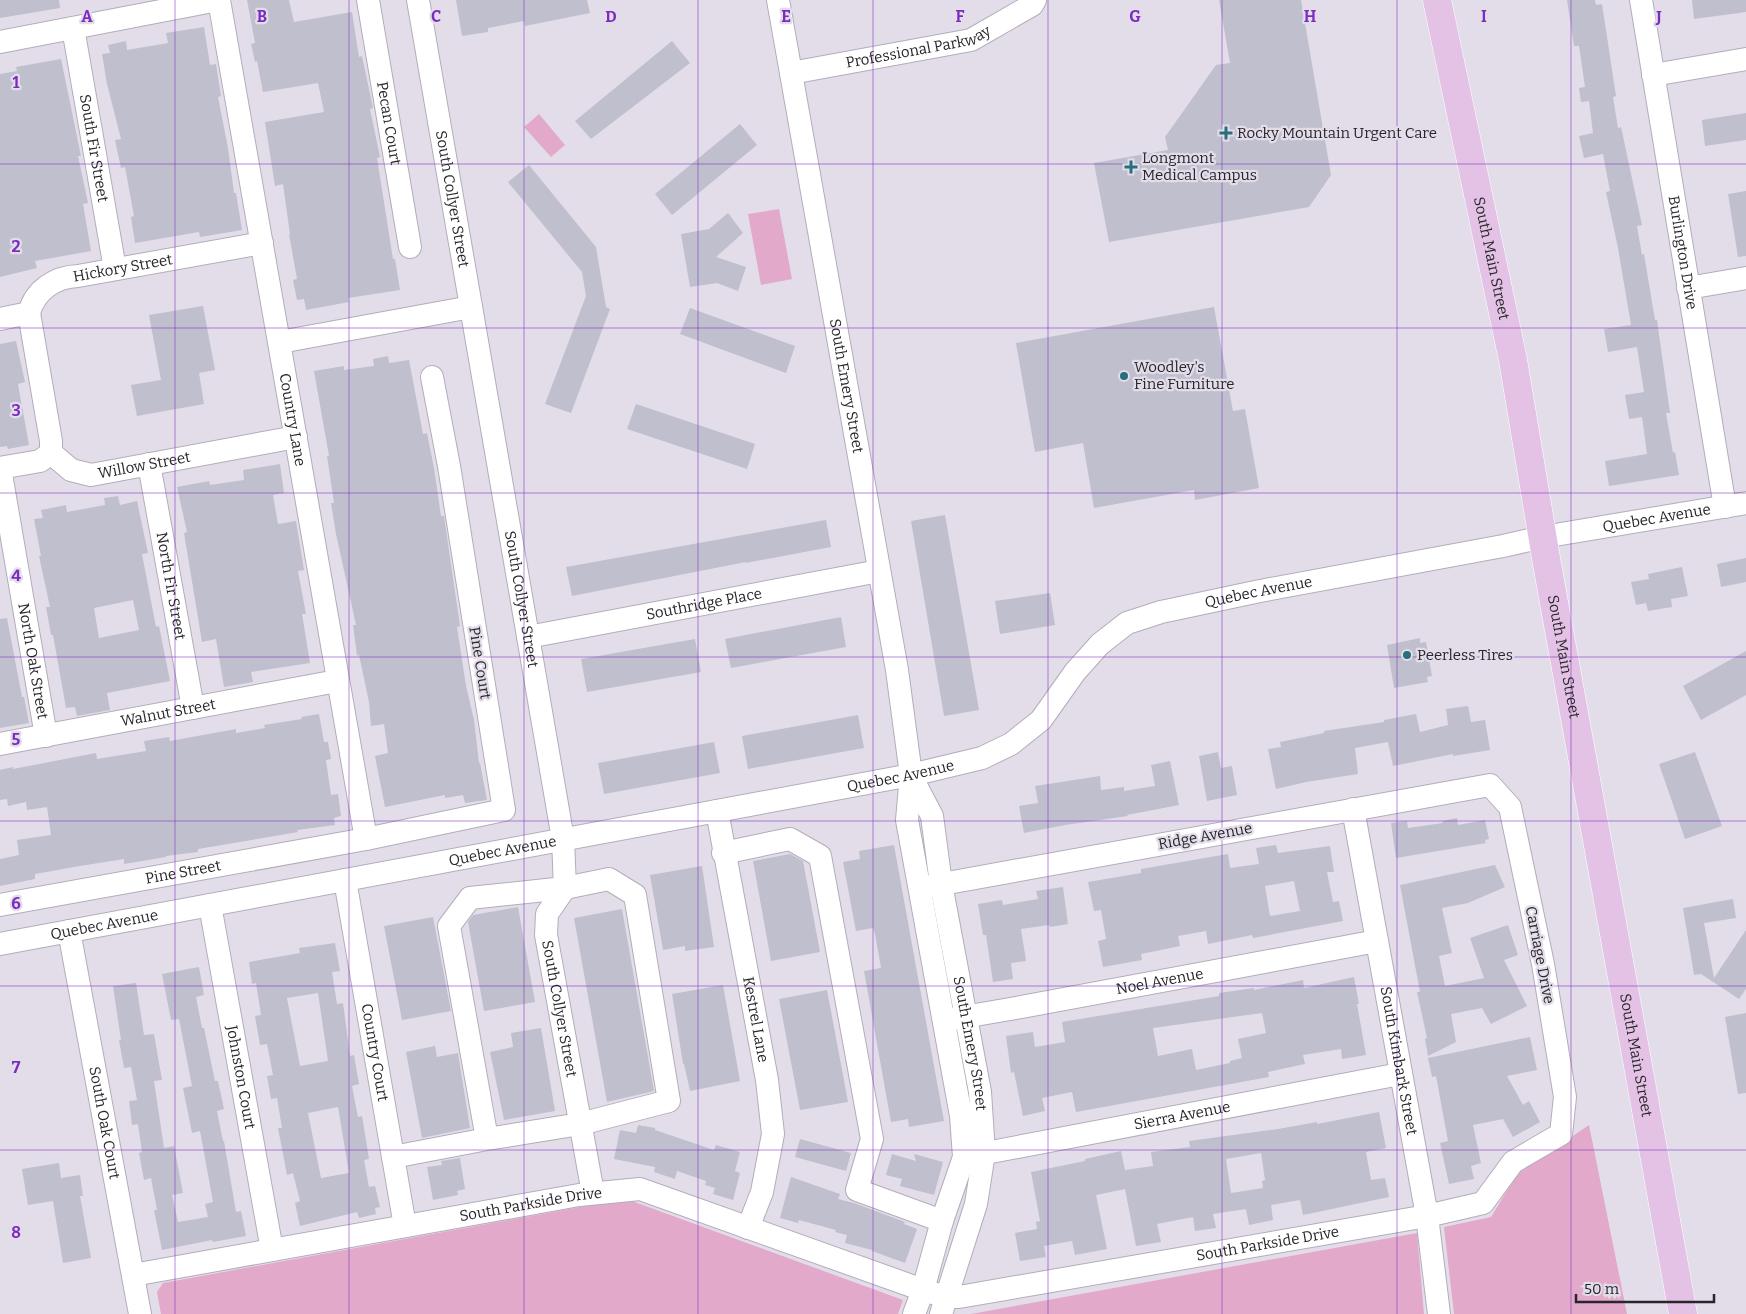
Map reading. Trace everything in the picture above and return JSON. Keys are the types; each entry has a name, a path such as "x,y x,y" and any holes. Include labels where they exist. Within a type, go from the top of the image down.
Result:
{"main road":[{"name":"South Main Street","path":"1437,0 1514,360 1543,537 1683,1314"}],"street":[{"path":"0,42 218,0"},
{"name":"Country Lane","path":"218,0 280,342 366,839"},
{"name":"Pecan Court","path":"368,0 410,246"},
{"name":"South Collyer Street","path":"418,0 563,839 565,888 548,914 546,935 592,1193"},
{"name":"South Emery Street","path":"778,0 897,670 911,775 932,816 930,886 954,1018 961,1116 974,1155 976,1204 944,1306"},
{"name":"Professional Parkway","path":"791,73 971,40 1032,5 1035,0"},
{"name":"Burlington Drive","path":"1641,0 1688,288 1736,505"},
{"name":"South Fir Street","path":"73,28 115,269"},
{"path":"1653,75 1746,59"},
{"name":"Hickory Street","path":"29,313 39,293 52,282 68,276 78,276 262,243"},
{"path":"1688,288 1746,278"},
{"path":"280,342 471,307"},
{"path":"0,318 29,313 51,441 51,453 40,461 0,468"},
{"name":"Pine Court","path":"366,839 504,810 449,466 432,377"},
{"name":"Willow Street","path":"51,453 70,470 91,475 296,437"},
{"name":"North Fir Street","path":"149,464 192,708"},
{"name":"North Oak Street","path":"0,468 46,736"},
{"name":"Quebec Avenue","path":"0,944 911,775 982,758 1011,744 1041,720 1075,672 1100,644 1127,624 1161,612 1260,591 1543,537 1736,505"},
{"name":"Southridge Place","path":"528,637 879,571"},
{"name":"Walnut Street","path":"0,744 337,680"},
{"name":"Ridge Avenue","path":"930,886 1490,785"},
{"name":"Carriage Drive","path":"1490,785 1510,807 1543,964 1565,1097 1562,1134"},
{"name":"South Kimbark Street","path":"1353,809 1427,1216 1439,1314"},
{"name":"Kestrel Lane","path":"717,811 767,1080 773,1134 762,1192 748,1228"},
{"name":"Pine Street","path":"0,905 366,839"},
{"path":"724,853 790,839 820,856 872,1139 857,1190 942,1221"},
{"path":"393,1157 486,1139 580,1124 669,1101 635,895 609,879 565,888 470,898 449,926 486,1139"},
{"name":"Country Court","path":"345,880 405,1226"},
{"name":"Johnston Court","path":"210,905 272,1250"},
{"name":"South Oak Court","path":"69,931 140,1314"},
{"name":"Noel Avenue","path":"954,1018 1377,941"},
{"name":"Sierra Avenue","path":"974,1155 1400,1074"},
{"name":"South Parkside Drive","path":"133,1275 592,1193 640,1189 920,1289 944,1306 966,1296 1427,1216 1483,1203 1513,1162 1562,1134"},
{"name":"South Emery Street","path":"914,1314 942,1221 974,1155"}],"shaded area":[{"path":"539,114 565,145 551,157 524,127"},
{"path":"779,209 792,279 761,285 748,214"},
{"path":"1589,1125 1627,1314 1454,1314 1444,1227 1491,1217 1517,1174"},
{"path":"629,1200 903,1300 898,1314 161,1314 157,1292 163,1283 613,1201"},
{"path":"1417,1233 1424,1314 971,1314"}],"building":[{"path":"0,0 59,0 60,8 0,18"},
{"path":"247,0 289,0 294,22 352,12 359,57 362,56 373,108 370,109 380,157 377,158 393,259 395,259 400,290 348,298 349,302 306,310 304,299 297,300 293,280 297,279 283,184 275,186 265,122 324,112 318,83 263,92 257,61 255,62 251,44 255,43"},
{"path":"456,0 587,0 590,13 525,26 524,21 488,28 488,32 462,36"},
{"path":"1219,0 1301,0 1331,175 1309,207 1109,242 1094,163 1168,150 1165,137 1216,65 1230,63"},
{"path":"1567,0 1595,0 1596,5 1602,4 1616,96 1613,97 1618,128 1621,127 1642,225 1637,226 1642,255 1644,254 1655,320 1657,320 1670,413 1666,413 1679,475 1609,486 1605,461 1647,454 1642,417 1629,419 1625,395 1644,392 1637,347 1608,352 1604,329 1631,325 1606,192 1610,191 1603,154 1584,158 1579,136 1593,133 1589,101 1581,102 1579,88 1585,87 1579,46 1574,46"},
{"path":"1692,0 1746,0 1746,12 1694,19"},
{"path":"204,27 210,65 216,64 221,96 218,97 242,230 200,237 199,232 135,243 131,217 134,216 125,167 121,168 115,140 121,139 107,84 102,54 110,53 108,45 126,41 127,50 168,43 166,33"},
{"path":"672,41 690,63 591,139 575,121"},
{"path":"61,59 81,156 78,156 88,203 83,204 91,251 35,261 37,268 0,277 0,74 17,71 16,67"},
{"path":"1746,113 1746,140 1705,146 1702,120"},
{"path":"740,124 757,145 672,215 655,194"},
{"path":"529,165 596,247 606,307 610,309 571,413 545,404 586,296 582,272 508,182"},
{"path":"1746,191 1746,256 1738,257 1728,194"},
{"path":"728,213 743,233 716,257 746,267 738,291 717,283 690,287 681,234 709,229"},
{"path":"203,306 215,370 199,373 204,404 137,416 131,385 161,380 149,315"},
{"name":"Woodley's Fine Furniture","path":"1214,307 1233,411 1245,409 1259,488 1195,500 1194,490 1094,508 1083,443 1035,452 1016,343"},
{"path":"690,308 795,346 786,373 680,334"},
{"path":"16,341 25,382 18,384 29,445 8,449 7,446 0,447 0,344"},
{"path":"388,356 389,363 409,360 423,434 427,433 441,516 444,516 460,626 457,627 466,686 474,720 479,763 487,800 465,803 463,795 445,798 445,795 385,807 375,756 388,753 384,724 371,726 369,702 359,655 357,656 353,625 356,625 336,534 331,503 334,503 327,456 329,456 314,371 344,366 344,370 374,366 373,359"},
{"path":"636,404 755,444 747,469 627,429"},
{"path":"280,464 284,493 273,495 278,524 296,521 304,570 298,571 306,614 302,614 310,663 251,672 253,682 224,687 216,639 202,642 184,533 187,532 177,487 209,481 210,485 244,480 243,470"},
{"path":"118,496 120,505 137,501 148,553 142,554 156,627 159,626 170,681 107,693 110,710 77,716 75,707 66,708 46,607 50,607 39,556 41,556 34,519 43,518 41,510 66,505 67,512 105,505 104,498","holes":["133,600 139,630 99,638 94,608"]},
{"path":"945,515 979,710 944,716 911,521"},
{"path":"826,520 831,547 572,596 566,567"},
{"path":"1746,558 1746,582 1721,587 1717,564"},
{"path":"1682,567 1688,596 1671,599 1672,607 1648,611 1646,603 1636,605 1631,582 1649,579 1648,574"},
{"path":"1050,593 1055,625 1000,634 995,601"},
{"path":"841,617 846,647 731,668 725,639"},
{"path":"7,618 22,697 24,697 29,723 0,728 0,619"},
{"path":"1420,638 1420,643 1426,642 1432,676 1427,677 1428,682 1394,688 1387,645"},
{"path":"695,639 701,672 587,692 581,659"},
{"path":"1746,651 1746,695 1701,720 1683,686"},
{"path":"1468,706 1471,722 1485,720 1490,750 1453,756 1453,754 1393,766 1388,742 1355,748 1358,774 1276,789 1268,749 1281,747 1280,742 1324,733 1324,731 1384,722 1384,720 1416,714 1420,732 1448,725 1446,709"},
{"path":"319,714 324,742 328,742 331,759 326,760 331,795 338,794 341,816 334,818 335,825 297,830 298,832 198,849 198,852 124,864 124,859 35,874 35,879 0,886 0,859 19,855 17,840 51,835 47,807 27,810 26,802 8,806 7,799 0,800 0,770 96,753 97,759 146,751 144,741 169,737 170,741 236,729 236,733 265,728 264,725 302,719 301,717"},
{"path":"858,715 864,748 748,769 742,736"},
{"path":"714,742 720,773 604,794 598,763"},
{"path":"1218,752 1221,768 1232,766 1237,795 1207,801 1199,756"},
{"path":"1695,752 1722,826 1685,839 1659,764"},
{"path":"1170,761 1179,805 1128,816 1024,833 1019,806 1038,803 1035,786 1100,776 1101,790 1124,787 1124,791 1155,786 1151,765"},
{"path":"1457,818 1458,825 1485,820 1489,839 1485,840 1486,843 1396,858 1391,823 1407,821 1408,828 1443,823 1442,821"},
{"path":"894,845 944,1121 909,1127 908,1119 891,1122 864,971 881,968 875,934 873,928 856,931 843,862 860,859 859,851"},
{"path":"1276,845 1278,853 1330,846 1334,872 1327,872 1333,902 1339,901 1343,921 1253,938 1252,935 1208,944 1206,931 1178,936 1180,946 1141,954 1142,960 1103,967 1098,941 1106,939 1101,910 1094,911 1088,882 1141,873 1141,869 1228,854 1230,868 1259,864 1256,848","holes":["1294,881 1300,911 1270,916 1265,886"]},
{"path":"790,854 803,861 820,952 771,961 753,861"},
{"path":"1495,865 1505,887 1468,903 1442,908 1452,953 1439,956 1445,986 1484,978 1470,938 1508,925 1518,955 1504,960 1527,1006 1491,1024 1482,1008 1451,1014 1456,1042 1428,1056 1425,1039 1427,1038 1417,992 1420,992 1400,885"},
{"path":"702,866 714,947 685,951 685,946 663,950 650,875"},
{"path":"1063,887 1068,924 1021,929 1026,961 1011,963 1013,979 993,982 986,935 983,935 978,904 1002,900 1003,905 1038,899 1036,891"},
{"path":"1733,899 1736,918 1704,923 1714,978 1746,930 1746,989 1739,999 1701,974 1694,975 1683,908"},
{"path":"518,907 535,1002 484,1011 468,922 473,915"},
{"path":"622,909 654,1091 607,1102 574,918"},
{"path":"433,917 451,1011 402,1020 384,926"},
{"path":"335,943 340,971 332,972 337,1004 343,1003 350,1056 354,1055 359,1084 352,1086 358,1117 362,1116 369,1159 364,1160 369,1187 375,1186 380,1207 375,1208 376,1214 359,1218 357,1212 300,1226 295,1203 300,1201 293,1173 287,1175 278,1128 282,1128 277,1098 271,1099 267,1076 273,1075 267,1044 260,1045 255,1016 261,1015 256,983 252,984 249,962 300,953 299,948","holes":["318,993 328,1061 300,1066 287,998","338,1107 349,1173 321,1178 308,1113"]},
{"path":"199,967 204,995 196,997 215,1081 218,1081 224,1109 217,1111 236,1212 241,1211 246,1236 213,1242 212,1240 162,1250 154,1210 157,1210 151,1178 144,1180 139,1153 142,1152 138,1124 132,1125 129,1101 137,1100 131,1067 124,1068 113,986 136,983 144,1035 154,1034 162,1080 154,1081 164,1148 174,1146 183,1193 172,1195 178,1222 208,1217 205,1204 213,1202 200,1131 192,1133 183,1088 192,1086 179,1019 171,1020 162,974"},
{"path":"1354,977 1366,1055 1342,1059 1341,1049 1303,1055 1305,1064 1268,1072 1269,1077 1076,1112 1072,1092 1042,1098 1045,1111 1023,1116 1014,1072 1011,1073 1006,1036 1033,1032 1035,1047 1065,1042 1062,1022 1219,996 1219,993 1254,988 1254,990 1303,980 1304,988","holes":["1262,1013 1266,1033 1238,1039 1242,1058 1230,1061 1230,1063 1196,1070 1192,1049 1158,1056 1153,1028"]},
{"path":"723,985 740,1081 690,1091 683,1064 672,994"},
{"path":"827,990 848,1102 800,1110 779,999"},
{"path":"1746,1013 1746,1093 1738,1094 1725,1017"},
{"path":"541,1028 555,1111 504,1120 490,1052 513,1047 511,1033"},
{"path":"1530,1037 1537,1070 1507,1076 1523,1105 1529,1101 1540,1122 1513,1137 1503,1119 1473,1125 1481,1163 1471,1166 1474,1179 1449,1184 1440,1143 1448,1141 1436,1076 1432,1077 1428,1058"},
{"path":"435,1046 437,1057 458,1053 470,1128 422,1138 406,1052"},
{"path":"1379,1112 1386,1148 1366,1152 1371,1180 1385,1178 1389,1197 1303,1215 1300,1200 1271,1205 1273,1220 1249,1225 1246,1209 1213,1214 1216,1228 1195,1231 1193,1217 1157,1224 1161,1242 1136,1246 1125,1189 1096,1195 1107,1249 1075,1255 1072,1241 1044,1246 1046,1257 1020,1261 1015,1233 1037,1229 1036,1222 1040,1221 1031,1172 1085,1161 1085,1159 1121,1151 1125,1170 1153,1166 1151,1152 1190,1147 1189,1141 1317,1122 1317,1124","holes":["1261,1153 1265,1180 1262,1181 1263,1188 1231,1193 1226,1159"]},
{"path":"638,1125 655,1128 655,1130 714,1150 716,1145 740,1152 735,1171 740,1173 733,1200 713,1194 715,1188 705,1185 706,1181 677,1171 675,1179 654,1172 655,1167 614,1159 620,1130 636,1133"},
{"path":"800,1139 851,1153 846,1171 795,1157"},
{"path":"892,1154 916,1161 914,1154 943,1162 934,1195 900,1186 902,1179 886,1175"},
{"path":"460,1158 465,1189 457,1191 458,1195 433,1200 427,1167 442,1165 441,1161"},
{"path":"59,1163 61,1178 80,1175 83,1196 80,1196 91,1258 63,1263 53,1201 28,1205 22,1169"},
{"path":"791,1177 840,1194 838,1199 905,1222 904,1224 917,1229 905,1263 872,1250 845,1243 847,1235 835,1232 836,1230 799,1220 798,1223 780,1218"}],"place":[{"name":"Rocky Mountain Urgent Care","path":"1226,133"},
{"name":"Longmont Medical Campus","path":"1131,167"},
{"name":"Woodley's Fine Furniture","path":"1124,376"},
{"name":"Peerless Tires","path":"1407,655"}]}
